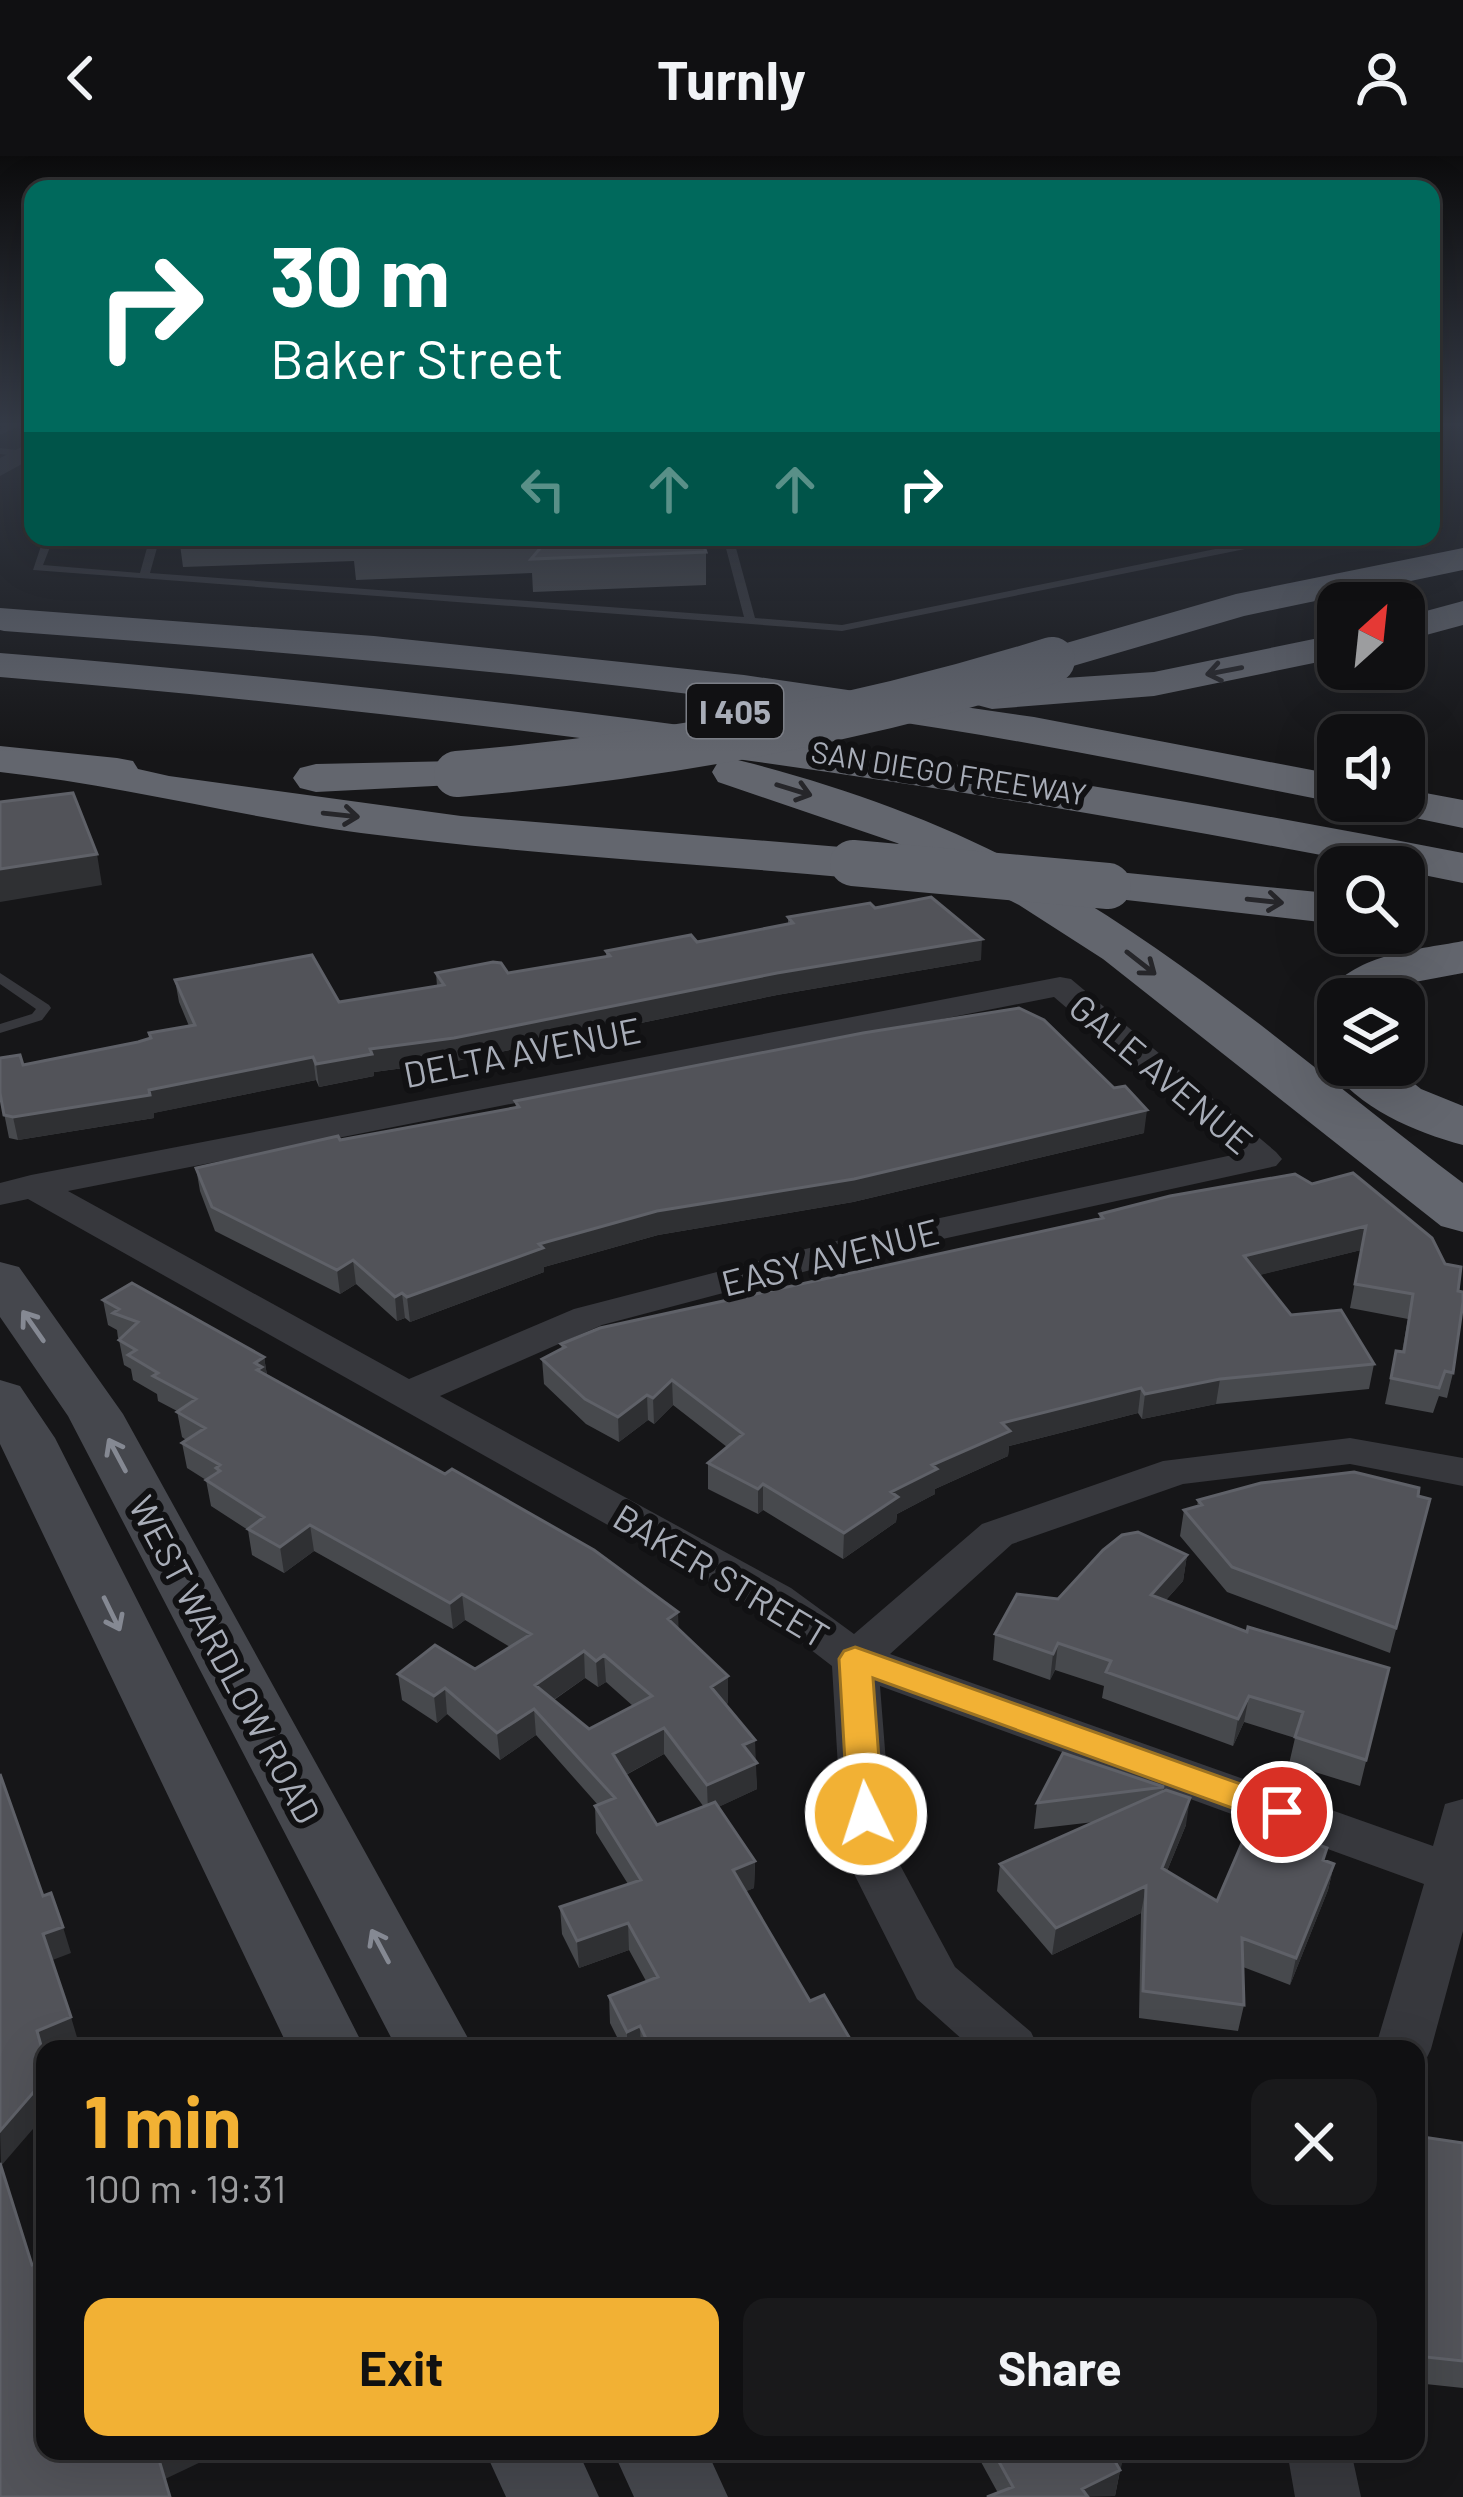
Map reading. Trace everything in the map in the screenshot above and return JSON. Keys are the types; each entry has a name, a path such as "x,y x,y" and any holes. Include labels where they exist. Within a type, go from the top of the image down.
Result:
{"highway":[{"path":"0,759 74,768 314,778 457,774 622,759 866,717 1236,606 1463,559"},
{"path":"1425,623 1463,613"},
{"path":"0,614 374,646 797,694 1120,745 1317,785"},
{"path":"0,648 727,726 1039,774 1463,852"},
{"name":"SAN DIEGO FREEWAY","path":"0,648 410,673 733,711 1180,781 1463,836"},
{"path":"797,694 999,696 1097,691 1206,675 1317,651"},
{"path":"1425,657 1463,653"},
{"name":"SAN DIEGO FREEWAY","path":"0,664 523,712 844,754 1132,803 1463,868"},
{"path":"1317,677 1279,687 1251,714 1281,752 1317,766"},
{"path":"204,680 658,754 752,777 914,832 1036,894 1121,948 1463,1213"},
{"path":"74,768 184,795 304,811 1317,906"},
{"path":"1425,798 1463,810"},
{"path":"1425,805 1463,810"},
{"path":"1378,978 1387,971 1463,957"},
{"path":"1383,1086 1401,1100 1463,1127"}],"main road":[{"name":"WEST WARDLOW ROAD","path":"0,1278 95,1414 431,2040"},
{"path":"0,1399 26,1438 323,2040"},
{"path":"535,2460 554,2497"},
{"path":"663,2460 683,2497"}],"street":[{"name":"GALE AVENUE","path":"1060,986 1264,1159"},
{"name":"DELTA AVENUE","path":"16,1190 1060,986"},
{"name":"EASY AVENUE","path":"410,1394 588,1317 856,1247 1264,1159"},
{"name":"BAKER STREET","path":"16,1190 410,1394 775,1599 855,1659 1453,1874"},
{"path":"1001,2040 936,1983 868,1852 855,1659 997,1534 1178,1472 1350,1451 1463,1472"},
{"path":"1406,2040 1453,1874 1463,1818"},
{"path":"1321,2460 1328,2497"}],"lane":[{"path":"46,546 37,568 842,628 1245,546"},
{"path":"144,575 152,546"},
{"path":"730,546 750,621"},
{"path":"0,977 44,1008 37,1017 0,1029"}],"building":[{"path":"542,546 704,546 706,552 531,559"},
{"path":"73,793 97,854 0,869 0,802"},
{"path":"931,897 982,939 777,973 454,1038 370,1049 372,1054 316,1064 313,1057 149,1090 150,1095 4,1115 0,1058 20,1055 23,1065 138,1042 151,1038 149,1033 195,1025 175,980 312,955 339,1002 444,985 436,973 493,962 501,963 508,973 610,956 606,951 691,935 697,942 793,923 788,917"},
{"path":"1019,1008 1044,1020 1114,1088 1125,1086 1147,1110 854,1179 657,1211 539,1244 543,1248 407,1297 402,1293 395,1297 353,1260 337,1270 212,1207 196,1168 338,1136 340,1140 519,1107 515,1101 863,1033"},
{"path":"1353,1173 1432,1238 1445,1264 1461,1267 1458,1291 1463,1292 1463,1302 1453,1373 1445,1371 1439,1388 1391,1378 1396,1351 1404,1352 1413,1294 1355,1284 1366,1226 1244,1256 1291,1315 1341,1310 1374,1364 1220,1379 1145,1394 1141,1388 1002,1423 1010,1431 932,1465 937,1469 891,1492 898,1497 844,1533 763,1484 758,1489 708,1463 743,1434 672,1380 653,1398 647,1395 618,1417 585,1399 542,1359 565,1347 561,1344 600,1328 1103,1218 1100,1214 1170,1196 1295,1174 1312,1184"},
{"path":"132,1283 264,1357 255,1363 262,1367 257,1370 445,1474 452,1469 594,1550 678,1612 668,1619 728,1676 711,1687 755,1740 743,1745 757,1763 707,1785 664,1728 613,1754 657,1825 715,1802 755,1861 733,1870 810,2001 824,1995 851,2040 647,2040 640,2026 627,2032 609,1996 658,1977 628,1923 577,1941 560,1907 641,1880 595,1806 615,1798 534,1709 497,1733 445,1688 434,1696 398,1674 435,1645 475,1669 531,1634 462,1594 450,1603 310,1525 280,1547 248,1529 264,1517 206,1480 220,1471 216,1468 220,1465 182,1443 205,1428 177,1412 196,1399 153,1376 158,1373 128,1355 136,1350 119,1340 138,1322 113,1313 119,1309 103,1300","holes":["584,1651 596,1661 604,1655 652,1696 589,1729 535,1685"]},
{"path":"1354,1472 1419,1488 1418,1496 1430,1499 1396,1628 1232,1567 1184,1510 1202,1505 1198,1500 1261,1483"},
{"path":"1138,1532 1187,1555 1151,1595 1247,1632 1248,1627 1389,1668 1366,1760 1295,1737 1303,1712 1249,1696 1238,1719 1106,1672 1111,1661 1058,1643 1053,1654 995,1634 1017,1594 1058,1599 1103,1550 1122,1535"},
{"path":"1063,1753 1164,1787 1037,1803"},
{"path":"0,1774 43,1896 51,1893 63,1927 43,1934 71,2017 37,2031 36,2089 0,2131"},
{"path":"1166,1790 1190,1798 1162,1868 1217,1901 1246,1834 1260,1839 1266,1826 1327,1848 1323,1860 1334,1864 1296,1958 1242,1938 1244,2005 1143,1991 1146,1886 1056,1928 1000,1864"},
{"path":"1425,2137 1463,2143 1463,2361 1425,2357"},
{"path":"0,2163 32,2265 36,2263 36,2460 159,2460 170,2497 0,2497"},
{"path":"998,2460 1114,2460 1120,2470 1082,2489 1088,2497 987,2497 1013,2487"}],"route":[{"path":"866,1814 855,1659 1282,1812"}]}
